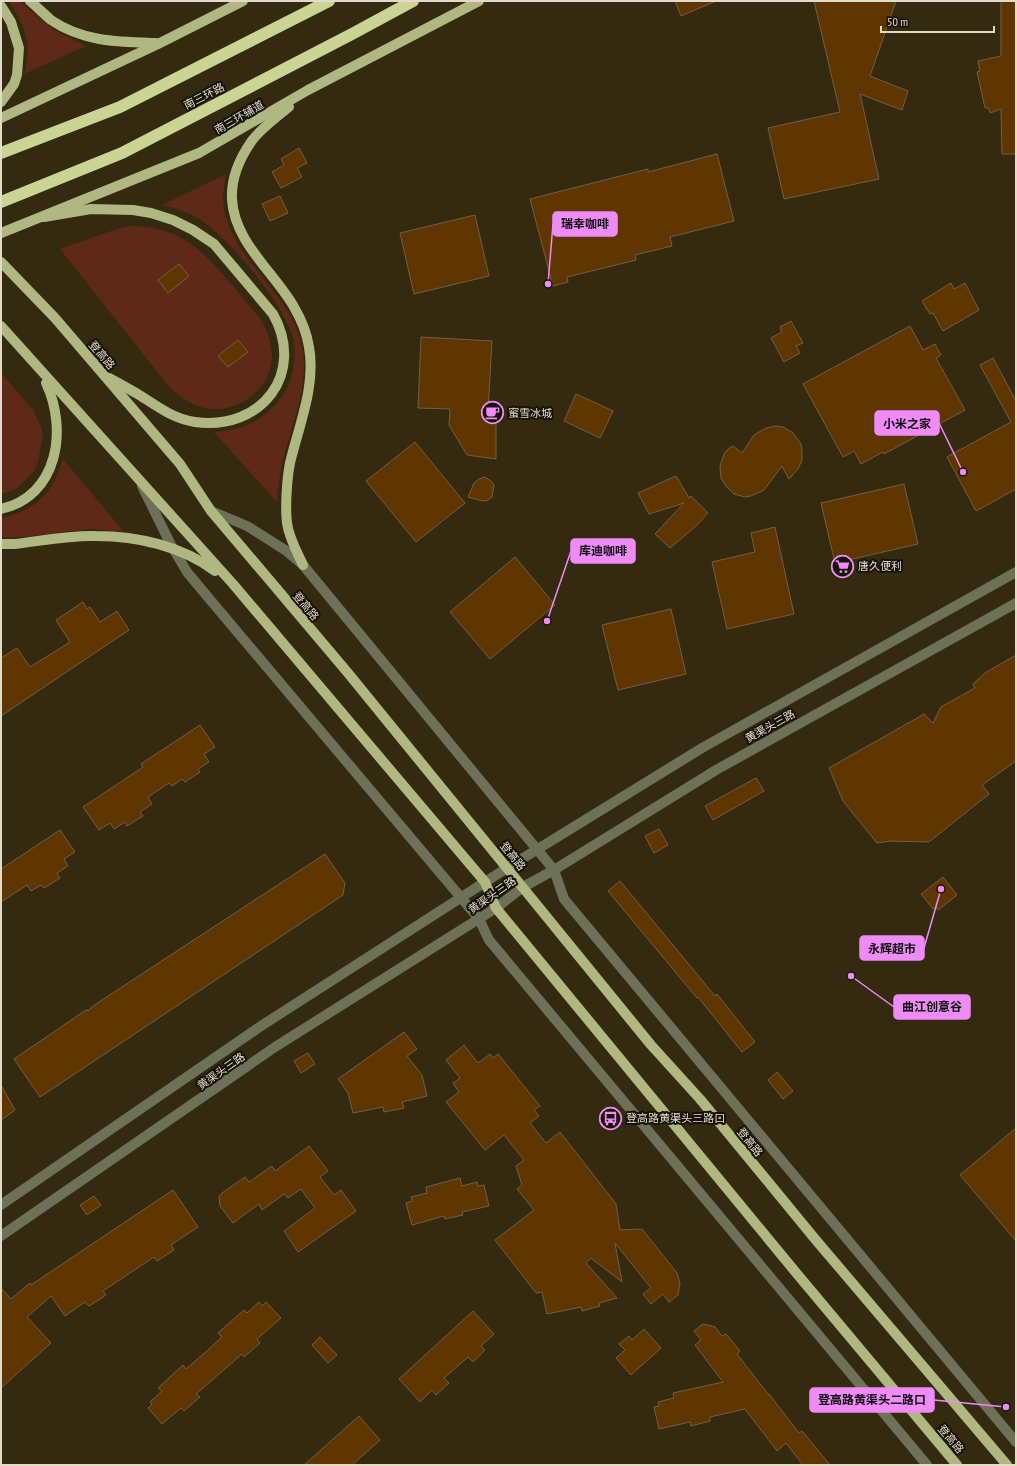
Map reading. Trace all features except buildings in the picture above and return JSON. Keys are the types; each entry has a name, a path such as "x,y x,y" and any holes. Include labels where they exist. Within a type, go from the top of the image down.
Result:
{"highway":[{"path":"1,153 120,107 329,1"},
{"name":"南三环路","path":"1,202 122,153 413,1"}],"main road":[{"path":"30,1 64,28 84,36 109,42 158,44"},
{"path":"1,118 158,44 243,1"},
{"name":"南三环辅道","path":"1,234 199,154 308,90 479,1"},
{"path":"1,6 11,22 19,48 17,75 14,84 1,102"},
{"path":"303,565 292,542 287,523 287,492 290,465 311,383 309,347 303,325 294,307 242,234 235,218 232,198 234,179 241,161 252,141 308,90"},
{"path":"44,217 91,209 133,210 151,213 173,220 193,230 214,244 273,314 280,326 284,356 282,372 276,387 267,401 252,412 236,420 196,422 181,418 162,410 102,373"},
{"name":"登高路","path":"1,262 55,318 180,464 212,511 348,673 651,1045 700,1099 815,1239 1007,1465"},
{"name":"登高路","path":"1,326 140,483 233,584 485,882 496,908 793,1269 957,1465"},
{"path":"1,509 28,498 45,480 53,459 57,430 55,411 51,394 41,372"},
{"path":"1,544 95,536 138,540 173,549 207,564 233,584"}],"street":[{"path":"140,483 173,549 187,572 461,897 479,919 489,940 927,1465"},
{"path":"212,511 247,526 285,550 303,565 554,870 564,899 1016,1442"},
{"name":"黄渠头三路","path":"1,1204 261,1026 507,868 702,748 1016,572"},
{"name":"黄渠头三路","path":"1,1236 275,1047 479,919 523,887 554,870 716,770 1016,602"}],"shaded area":[{"path":"8,1 19,1 54,30 86,46 24,74 28,54 26,36 19,18"},
{"path":"226,174 223,201 227,222 236,241 247,258 286,308 296,326 302,346 304,374 302,388 279,479 277,502 214,432 240,427 256,421 269,411 283,395 292,374 294,361 295,348 289,327 268,291 239,255 223,239 209,226 196,217 162,205"},
{"path":"130,226 165,231 185,240 207,258 261,320 270,340 272,361 262,386 241,403 228,408 215,409 201,407 188,402 170,388 60,249"},
{"path":"1,373 33,410 40,424 43,435 38,461 34,472 16,489 1,494"},
{"path":"63,459 124,532 91,529 23,537 1,537 1,518 25,510 42,498 54,482"}],"place":[{"name":"瑞幸咖啡","path":"548,284"},
{"name":"蜜雪冰城","path":"492,413"},
{"name":"小米之家","path":"963,472"},
{"name":"唐久便利","path":"843,566"},
{"name":"库迪咖啡","path":"547,621"},
{"name":"永辉超市","path":"941,889"},
{"name":"曲江创意谷","path":"851,976"},
{"name":"登高路黄渠头三路口","path":"611,1118"},
{"name":"登高路黄渠头二路口","path":"1006,1407"}]}
